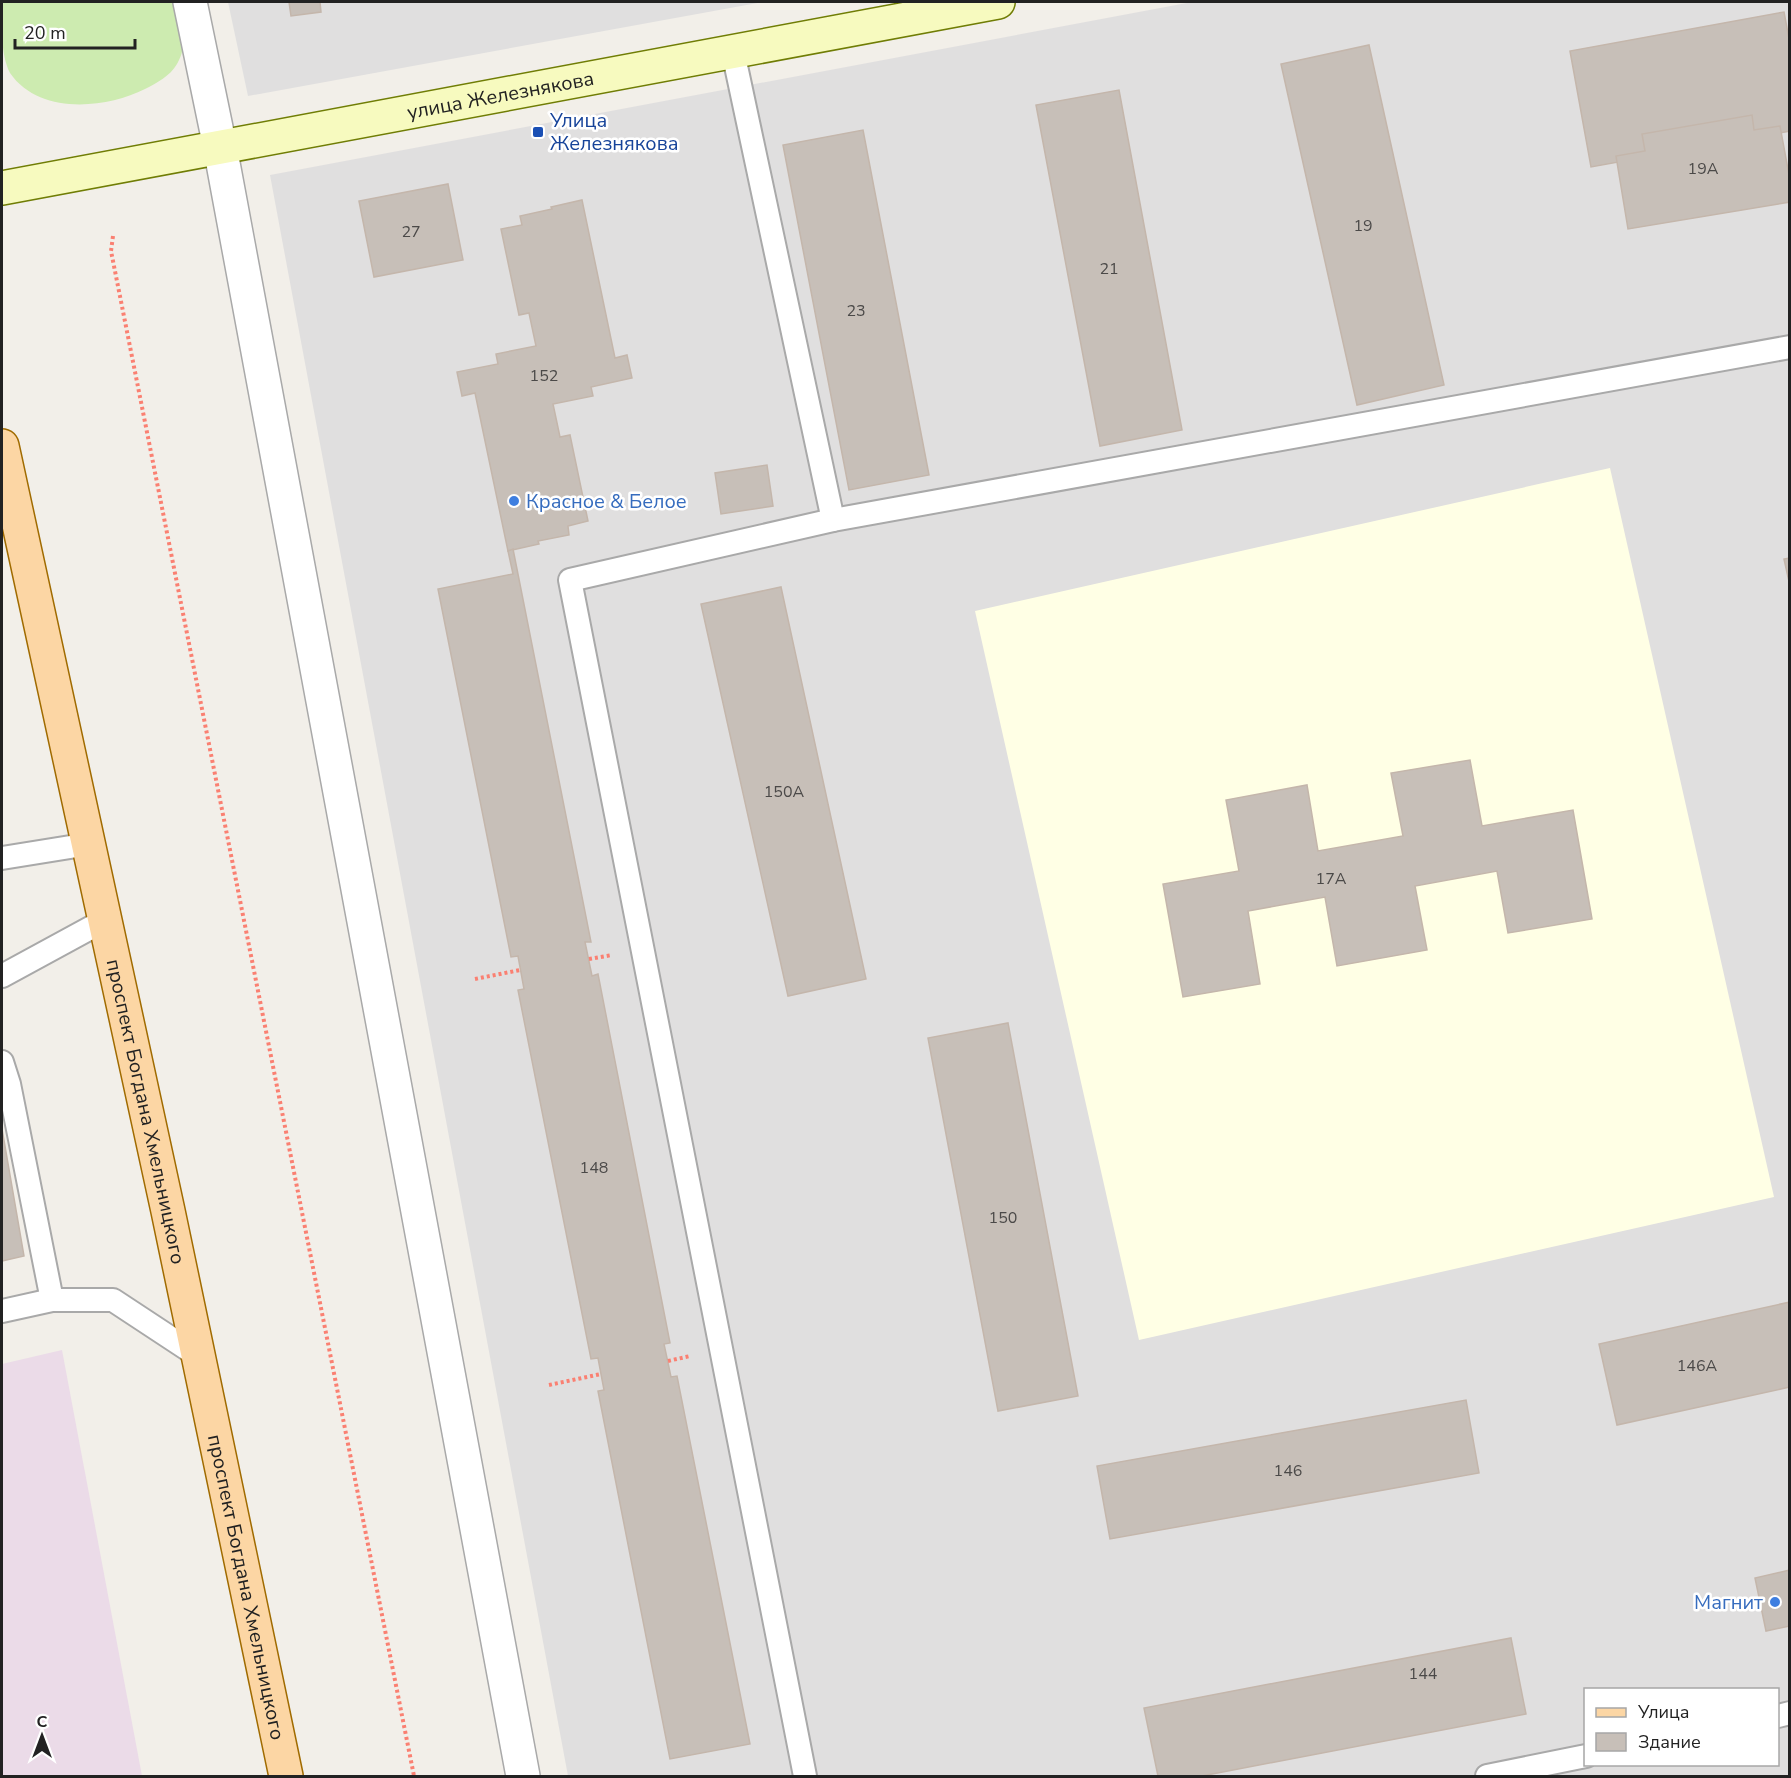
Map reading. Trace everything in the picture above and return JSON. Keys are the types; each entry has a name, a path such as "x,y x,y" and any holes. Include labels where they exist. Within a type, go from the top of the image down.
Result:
{"main road":[{"name":"проспект Богдана Хмельницкого","path":"2,446 89,844 286,1776"}],"street":[{"path":"190,2 220,147 523,1776"},
{"name":"улица Железнякова","path":"2,188 733,52 987,2"}],"lane":[{"path":"733,52 833,520"},
{"path":"805,1776 570,580 833,520 1790,347"},
{"path":"2,858 89,844"},
{"path":"2,976 105,920"},
{"path":"2,1062 9,1084 52,1300"},
{"path":"2,1311 52,1300 113,1300 198,1356"},
{"path":"1487,1776 1584,1756"}],"path":[{"path":"113,236 111,251 414,1776"},
{"path":"475,979 520,970"},
{"path":"549,1385 601,1374"}],"shaded area":[{"path":"228,2 763,2 248,96"},
{"path":"1192,2 1789,2 1789,1776 568,1776 270,175"},
{"path":"1610,468 1774,1197 1139,1340 975,611"},
{"path":"62,1350 142,1776 2,1776 2,1364"}],"green space":[{"path":"2,2 183,2 183,50 177,64 167,76 150,87 129,96 92,104 55,102 22,87 10,73 3,48"}],"building":[{"path":"289,2 320,2 321,12 291,16"},
{"path":"1784,12 1790,44 1790,131 1591,167 1570,51"},
{"path":"1369,45 1444,385 1357,405 1281,64"},
{"path":"1119,90 1182,430 1100,446 1036,105"},
{"path":"1752,115 1754,130 1780,126 1790,180 1790,202 1628,229 1616,156 1645,151 1642,134"},
{"path":"863,130 929,475 849,490 783,145"},
{"path":"448,184 463,260 374,277 359,201"},
{"path":"582,200 615,358 627,355 632,378 591,387 593,396 553,404 560,437 570,435 588,521 568,526 569,535 538,541 539,544 508,551 475,393 462,396 457,372 498,364 496,354 536,346 529,313 519,315 501,229 522,225 520,216"},
{"path":"767,465 773,506 721,514 715,473"},
{"path":"513,549 591,942 585,942 592,976 598,974 670,1343 664,1344 671,1377 677,1376 750,1744 670,1759 598,1391 604,1390 598,1358 591,1359 518,990 524,989 518,956 511,957 438,589 513,574 508,551"},
{"path":"1790,558 1790,586 1784,559"},
{"path":"781,587 866,979 788,996 701,604"},
{"path":"1470,760 1482,826 1573,810 1592,919 1508,933 1497,871 1415,886 1427,950 1337,966 1325,897 1248,911 1260,984 1183,997 1163,884 1239,871 1226,800 1307,785 1318,851 1403,836 1391,773"},
{"path":"1008,1023 1078,1396 998,1411 928,1038"},
{"path":"2,1129 24,1256 2,1261"},
{"path":"1790,1302 1790,1387 1617,1425 1599,1344"},
{"path":"1466,1400 1479,1473 1110,1539 1097,1466"},
{"name":"Магнит","path":"1790,1570 1790,1626 1766,1631 1755,1578"},
{"path":"1511,1638 1526,1714 1202,1776 1158,1776 1144,1708"}],"place":[{"name":"Улица Железнякова","path":"538,132"},
{"name":"Красное & Белое","path":"514,501"},
{"name":"Магнит","path":"1775,1602"}]}
